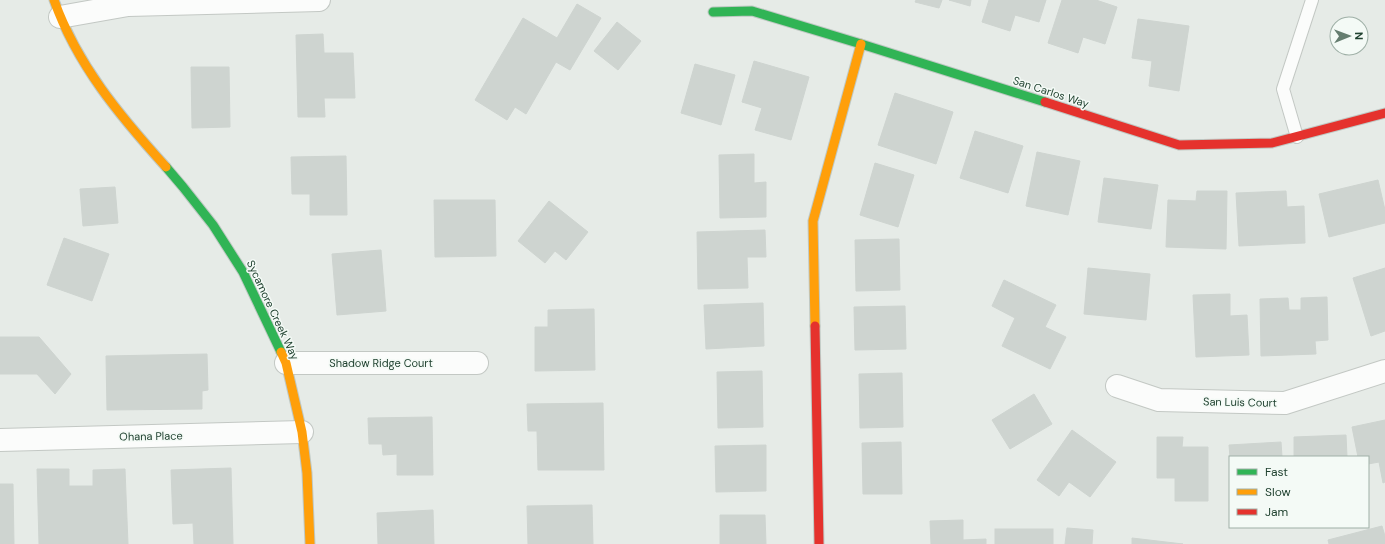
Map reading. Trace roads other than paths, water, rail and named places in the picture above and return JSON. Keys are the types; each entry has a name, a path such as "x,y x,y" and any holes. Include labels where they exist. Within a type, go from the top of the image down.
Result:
{"street":[{"path":"57,9 202,2 319,0"},
{"name":"Sycamore Creek Way","path":"57,9 92,77 100,89 127,124 183,187 213,225 243,272 286,363 302,432 307,473 310,544"},
{"name":"San Carlos Way","path":"713,12 752,11 1179,145 1272,143 1385,113"},
{"path":"819,544 813,221 861,44"},
{"name":"Shadow Ridge Court","path":"286,363 477,363"},
{"name":"San Luis Court","path":"1117,386 1159,400 1285,403 1385,371"},
{"name":"Ohana Place","path":"0,440 302,432"}],"lane":[{"path":"1297,137 1283,89 1312,0"}]}
